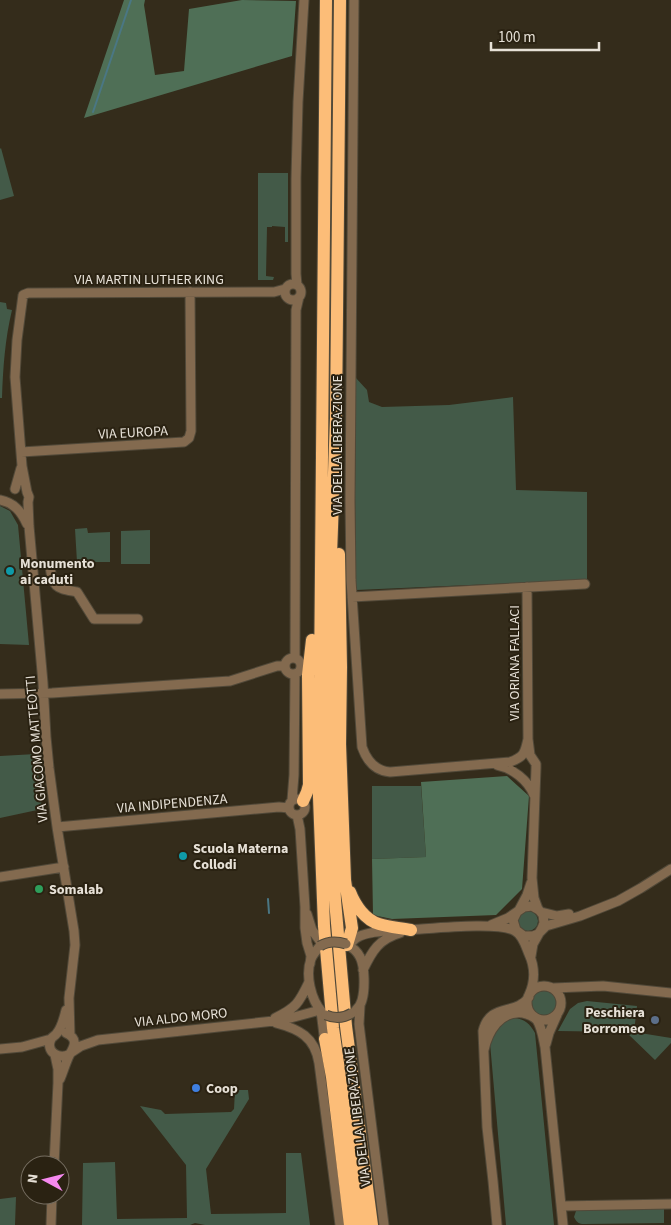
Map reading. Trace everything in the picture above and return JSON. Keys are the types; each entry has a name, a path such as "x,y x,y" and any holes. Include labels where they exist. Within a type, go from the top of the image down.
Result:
{"highway":[{"path":"326,0 319,798 324,926 333,1028 361,1225"},
{"path":"340,0 336,418 329,649 331,800 335,900 346,1026 372,1225"},
{"path":"297,806 307,792 309,785 308,675 312,647 316,499 322,418"},
{"path":"336,418 341,667 340,744 345,880 352,928 347,945"},
{"path":"345,880 354,903 372,920 378,924 411,930"},
{"path":"325,1039 332,1077 350,1225"}],"street":[{"path":"295,658 296,310 292,292 296,274 298,102 304,0"},
{"name":"VIA DELLA LIBERAZIONE","path":"354,0 350,473 352,597 361,741 369,761 380,770 390,772 492,764 510,762 519,758"},
{"name":"VIA MARTIN LUTHER KING","path":"24,295 28,292 292,292"},
{"name":"VIA EUROPA","path":"21,452 184,442 189,438 191,431 190,292"},
{"name":"VIA GIACOMO MATTEOTTI","path":"24,295 17,340 16,396 22,466 26,492 29,497 28,526 44,693 48,763 75,939 69,998 63,1022 54,1037"},
{"path":"14,505 9,497 22,466"},
{"path":"0,498 13,490 21,488 26,492"},
{"path":"0,498 23,507 28,502"},
{"name":"VIA GIACOMO MATTEOTTI","path":"14,505 28,526"},
{"path":"50,568 51,579 54,583 60,589 77,592 94,619 138,619"},
{"path":"352,597 585,584"},
{"name":"VIA ORIANA FALLACI","path":"527,588 528,739"},
{"path":"295,658 300,661 301,667 300,671 295,674 288,672 285,666 288,660 295,658"},
{"path":"0,694 230,681 277,666 285,666"},
{"path":"295,674 294,775 300,829 305,928 311,956 310,982 312,995 322,1012 325,1039"},
{"path":"528,739 526,749 514,765 517,775 529,784 535,797"},
{"path":"528,739 529,751 536,764 532,878 534,898 539,911"},
{"path":"519,758 528,756 532,758"},
{"name":"VIA DELLA LIBERAZIONE","path":"492,764 503,766 517,775"},
{"path":"517,775 527,778 535,772"},
{"name":"VIA INDIPENDENZA","path":"57,827 297,806"},
{"path":"0,877 64,868"},
{"path":"347,945 367,934 386,931 489,926 510,929 524,936 535,936 546,926 580,916 624,898 671,869"},
{"path":"497,1225 487,1127 483,1031 490,1017 497,1012 526,1002 533,984 534,969 531,956 515,929 513,922 514,916 528,895 532,878"},
{"path":"489,926 508,918 528,906 534,907 543,916 544,922 533,944 531,956"},
{"path":"305,907 312,930 322,944"},
{"path":"539,911 556,916 592,911"},
{"path":"363,970 375,948 380,943 394,935 411,930"},
{"path":"310,964 313,956 322,944 336,942 347,945 355,950 360,957 363,970 364,992 360,1006 352,1013 341,1017 334,1018 322,1012"},
{"path":"534,969 550,987 557,992 561,999 560,1010 555,1016 544,1020 532,1014 529,1009 529,996 537,988 550,987 603,986 671,993"},
{"name":"VIA ALDO MORO","path":"268,1022 294,1008 302,998 310,982"},
{"path":"545,1047 549,1033 569,994 581,987"},
{"name":"VIA GIACOMO MATTEOTTI","path":"69,998 71,1036"},
{"name":"VIA DELLA LIBERAZIONE","path":"360,1006 360,1024 384,1225"},
{"name":"VIA ALDO MORO","path":"71,1053 81,1046 98,1040 288,1020 309,1012 322,1012"},
{"path":"484,1050 492,1029 502,1018 509,1015 518,1013 528,1014 534,1017 540,1027 545,1047 563,1225"},
{"name":"VIA DELLA LIBERAZIONE","path":"268,1022 299,1031 306,1036 318,1056 340,1225"},
{"path":"0,1049 22,1047 63,1033 71,1036 74,1044 58,1084"},
{"name":"VIA ALDO MORO","path":"71,1036 98,1040"},
{"path":"54,1037 50,1045 58,1069 54,1155"},
{"name":"VIA DELLA LIBERAZIONE","path":"319,1066 325,1039"},
{"path":"22,1047 54,1053 62,1057 71,1053"},
{"path":"561,1206 671,1204"},
{"path":"51,1225 52,1205"}],"green space":[{"path":"124,0 145,0 144,5 155,75 184,71 189,9 242,0 296,1 292,56 84,118"},
{"path":"0,149 14,196 0,200"},
{"path":"258,173 288,173 288,242 285,242 285,227 267,227 266,276 274,277 273,280 258,280"},
{"path":"0,302 6,303 7,309 12,310 5,354 2,398 0,398"},
{"path":"356,378 367,390 369,402 382,407 449,405 513,397 516,490 587,492 587,580 356,590"},
{"path":"0,506 10,511 18,525 29,645 0,644"},
{"path":"87,528 88,533 110,532 110,562 77,562 75,529"},
{"path":"150,530 150,564 121,564 121,531"},
{"path":"36,754 42,809 0,818 0,756"},
{"path":"507,776 529,796 522,889 496,915 392,919 373,915 372,859 426,857 421,782"},
{"path":"372,786 421,786 426,857 372,859"},
{"path":"528,911 535,914 538,921 535,928 528,931 521,928 518,921 521,914"},
{"path":"539,991 549,991 556,998 556,1008 549,1015 539,1015 532,1008 532,998"},
{"path":"587,1001 637,1006 634,1032 671,1038 671,1043 655,1060 626,1032 558,1031 570,1009 578,1003"},
{"path":"514,1018 527,1022 535,1033 554,1225 506,1225 490,1043 499,1028"},
{"path":"235,1090 248,1090 249,1099 206,1169 211,1214 286,1213 286,1153 301,1153 310,1225 205,1225 195,1223 190,1225 82,1225 83,1163 115,1162 117,1219 187,1218 186,1165 140,1106 161,1110 165,1114 231,1112 234,1109"},
{"path":"16,1197 15,1225 0,1225 0,1199"},
{"path":"664,1208 664,1223 582,1224 577,1222 574,1217 576,1211 580,1210"}],"waterway":[{"path":"93,112 131,0"},
{"path":"268,899 269,913"}],"place":[{"name":"Monumento ai caduti","path":"10,571"},
{"name":"Scuola Materna Collodi","path":"183,856"},
{"name":"Somalab","path":"39,889"},
{"name":"Peschiera Borromeo","path":"655,1020"},
{"name":"Coop","path":"196,1088"}]}
